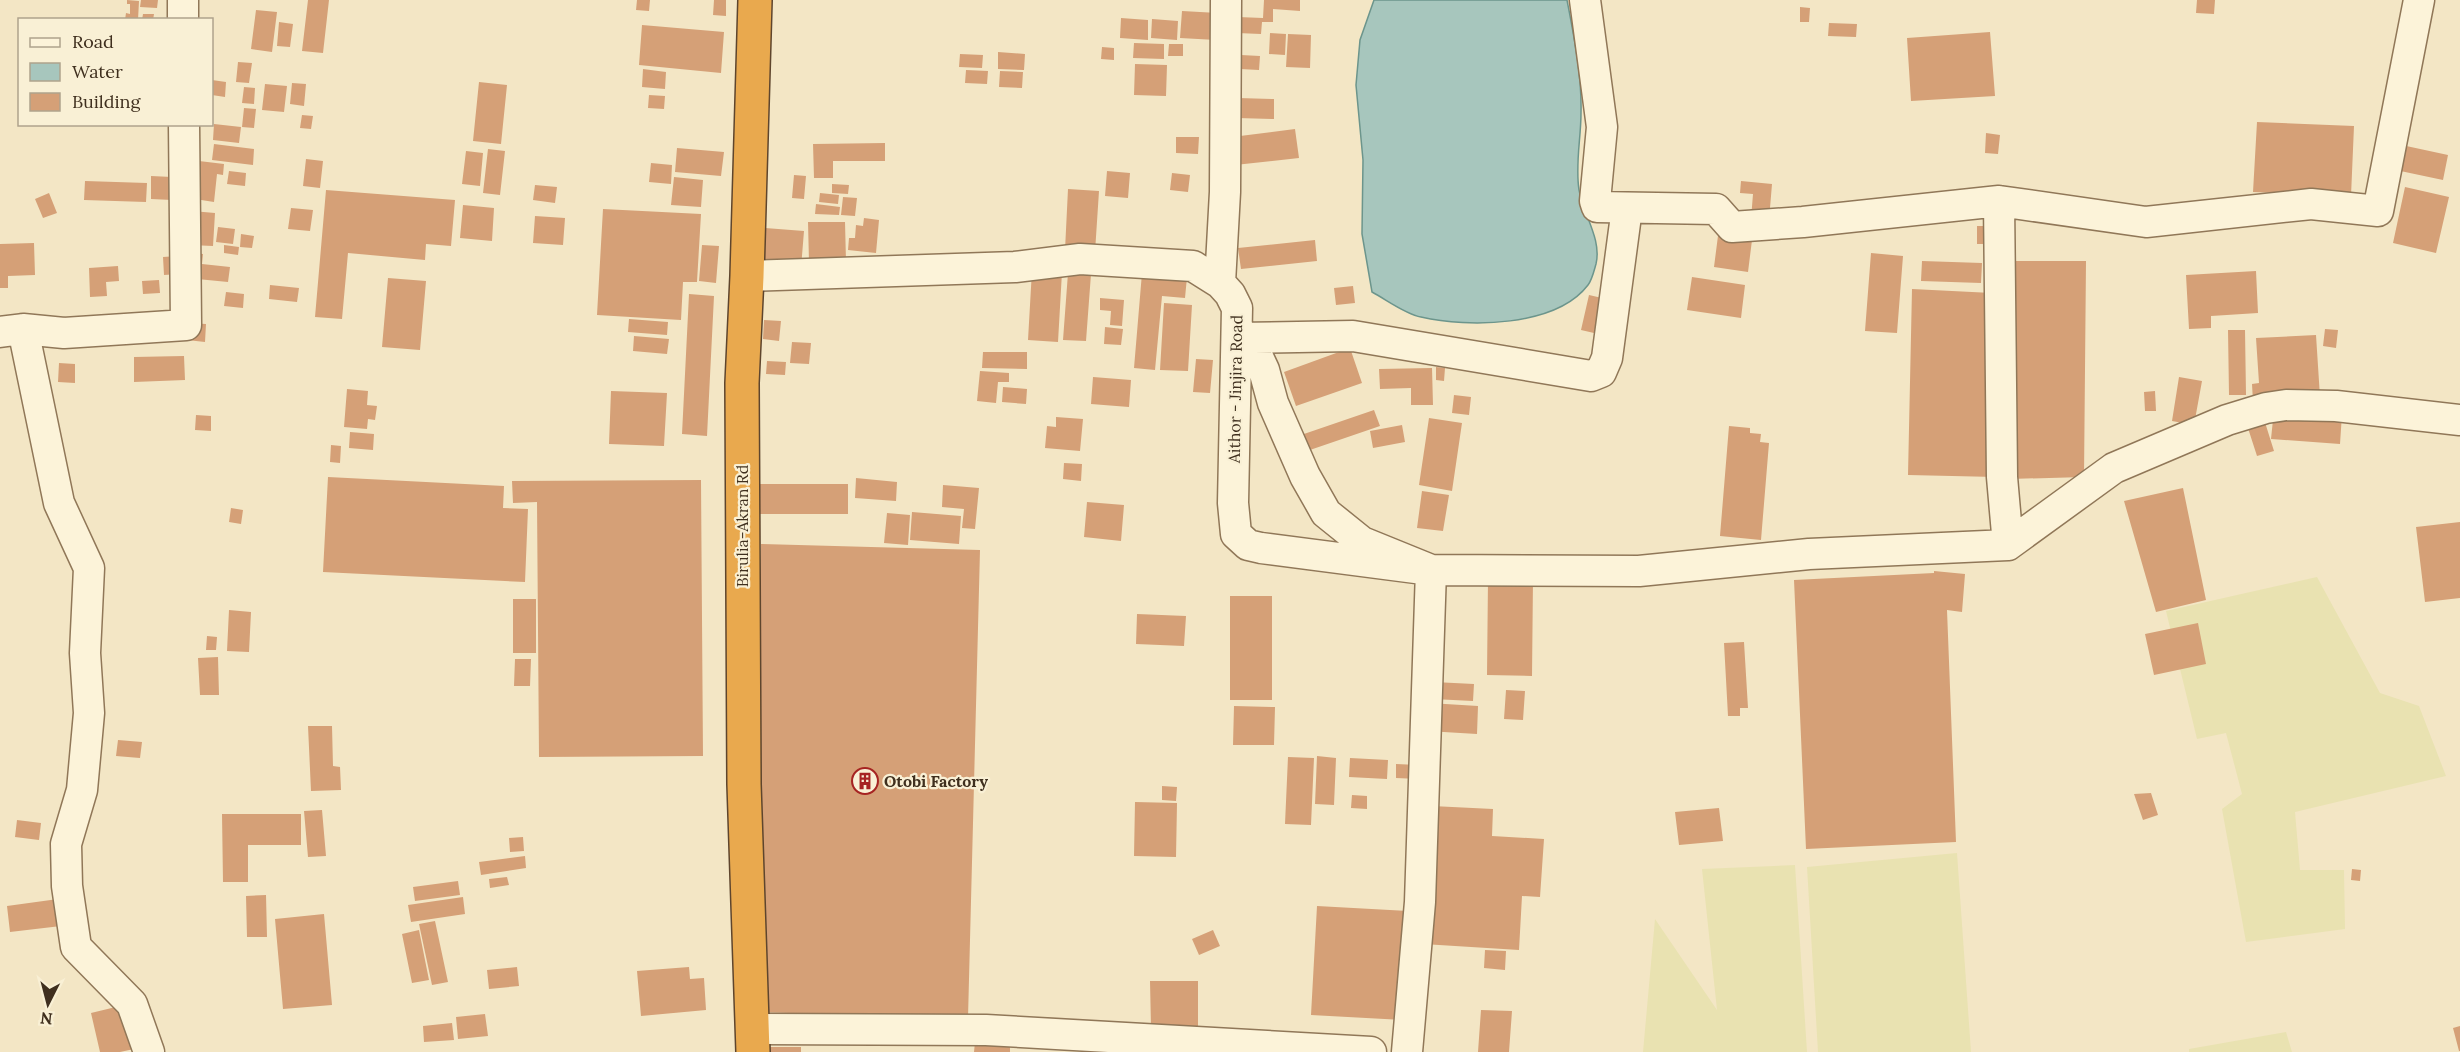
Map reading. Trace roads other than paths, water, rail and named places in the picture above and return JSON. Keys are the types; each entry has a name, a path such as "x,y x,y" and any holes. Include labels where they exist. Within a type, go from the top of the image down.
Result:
{"highway":[{"name":"Birulia-Akran Rd","path":"752,1044 744,772 742,383 755,0"}],"street":[{"path":"183,0 183,18"},
{"path":"1220,283 1225,192 1226,0"},
{"path":"1585,0 1602,127 1597,207 1716,209 1732,227 1803,222 1999,201 2146,222 2312,204 2378,211 2419,0"},
{"path":"149,1052 132,1004 76,947 67,886 66,844 82,790 89,713 85,653 89,568 59,503 11,330 64,333 186,325 184,126"},
{"path":"1999,201 2002,477 2008,545"},
{"path":"1237,338 1353,336 1591,376 1601,372 1608,358 1627,208"},
{"name":"Aithor - Jinjira Road","path":"747,276 1015,267 1080,260 1193,266 1220,283 1230,294 1237,308 1233,503 1236,534 1248,545 1261,548 1431,570 1639,571 1809,554 2008,545"},
{"path":"1237,338 1257,355 1274,403 1305,476 1326,513 1362,542 1431,570 1420,902 1407,1052"},
{"path":"2008,545 2114,468 2228,420 2266,408 2286,405 2336,406 2460,420"},
{"path":"752,1044 986,1030 1371,1052"}],"water":[{"path":"1374,0 1567,0 1577,56 1581,99 1579,190 1594,236 1597,255 1589,283 1574,299 1555,309 1510,321 1462,323 1415,315 1372,292 1362,234 1363,160 1356,85 1360,40"}],"place":[{"name":"Otobi Factory","path":"865,781"}]}
